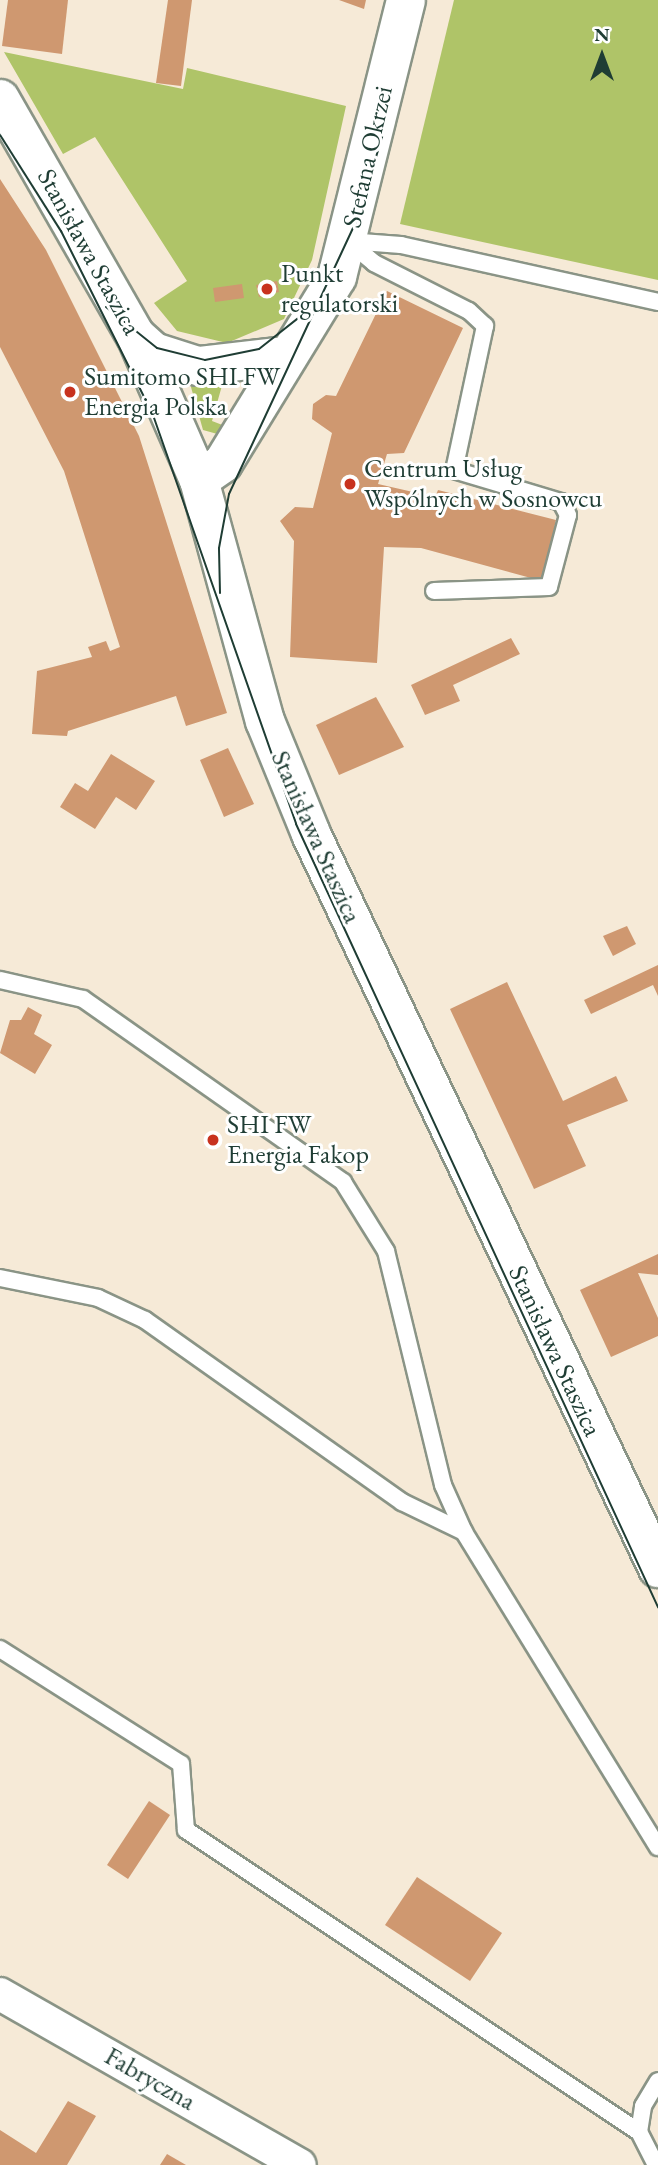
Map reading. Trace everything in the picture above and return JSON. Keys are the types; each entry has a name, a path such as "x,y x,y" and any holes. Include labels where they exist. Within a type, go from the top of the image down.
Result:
{"street":[{"name":"Stefana Okrzei","path":"199,480 223,463 284,356 337,277 406,0"},
{"name":"Stanisława Staszica","path":"0,99 136,336 199,480 265,721 311,834 658,1568"},
{"path":"136,336 154,352 198,366 284,356"},
{"name":"Fabryczna","path":"0,1994 300,2165"}],"lane":[{"path":"348,241 401,245 658,302"},
{"path":"348,241 374,263 470,312 485,326 454,470 561,502 568,515 550,587 434,591"},
{"path":"0,981 83,999 343,1182 386,1251 443,1485 464,1532 658,1847"},
{"path":"0,1278 98,1298 145,1320 402,1502 464,1532"},
{"path":"0,1649 181,1764 186,1830 639,2132 656,2165"},
{"path":"639,2132 643,2106 658,2081"}],"green space":[{"path":"454,0 658,0 658,280 400,224"},
{"path":"4,52 183,89 187,68 346,106 312,260 284,319 227,343 177,331 154,303 187,281 95,137 63,154"},
{"path":"189,380 223,382 212,421 225,426 221,435 203,430"}],"building":[{"path":"8,0 68,0 62,54 2,46"},
{"path":"168,0 192,0 181,86 156,83"},
{"path":"339,0 366,0 364,9"},
{"path":"0,179 46,250 139,436 227,713 186,726 176,696 68,731 67,736 32,734 37,671 92,657 88,647 106,641 110,651 120,647 64,471 0,347"},
{"name":"Punkt regulatorski","path":"277,281 279,292 259,297 256,285"},
{"path":"242,284 244,298 215,302 213,288"},
{"path":"387,291 463,328 404,453 387,454 378,484 435,497 438,490 556,520 542,581 421,548 384,547 377,663 290,657 294,541 280,521 295,507 313,508 332,433 312,419 313,404 326,395 336,396"},
{"path":"511,638 520,654 453,685 460,701 425,715 411,685"},
{"path":"376,697 404,747 339,775 316,725"},
{"path":"228,748 254,804 224,817 200,760"},
{"path":"111,754 155,781 136,810 116,797 95,829 60,807 75,783 88,791"},
{"path":"627,926 636,944 613,956 603,936"},
{"path":"658,965 658,996 653,985 591,1014 584,1000"},
{"path":"507,982 563,1101 616,1076 628,1101 567,1125 586,1166 534,1189 450,1009"},
{"path":"28,1007 42,1015 34,1034 52,1045 35,1074 0,1053 10,1020 21,1020"},
{"path":"658,1254 658,1275 638,1273 658,1318 658,1336 611,1357 580,1290"},
{"path":"149,1801 170,1815 128,1879 107,1865"},
{"path":"417,1877 502,1933 470,1981 385,1925"},
{"path":"68,2101 96,2116 67,2165 0,2165 0,2130 36,2153"},
{"path":"167,2154 186,2165 160,2165"}],"tram line":[{"path":"0,135 61,231 153,415 296,824 658,1607"},
{"path":"220,593 219,548 229,494 357,220 382,137"},
{"path":"106,307 157,348 205,360 259,349 311,308"}],"place":[{"name":"Punkt regulatorski","path":"267,289"},
{"name":"Sumitomo SHI FW Energia Polska","path":"70,392"},
{"name":"Centrum Usług Wspólnych w Sosnowcu","path":"350,484"},
{"name":"SHI FW Energia Fakop","path":"213,1140"}]}
